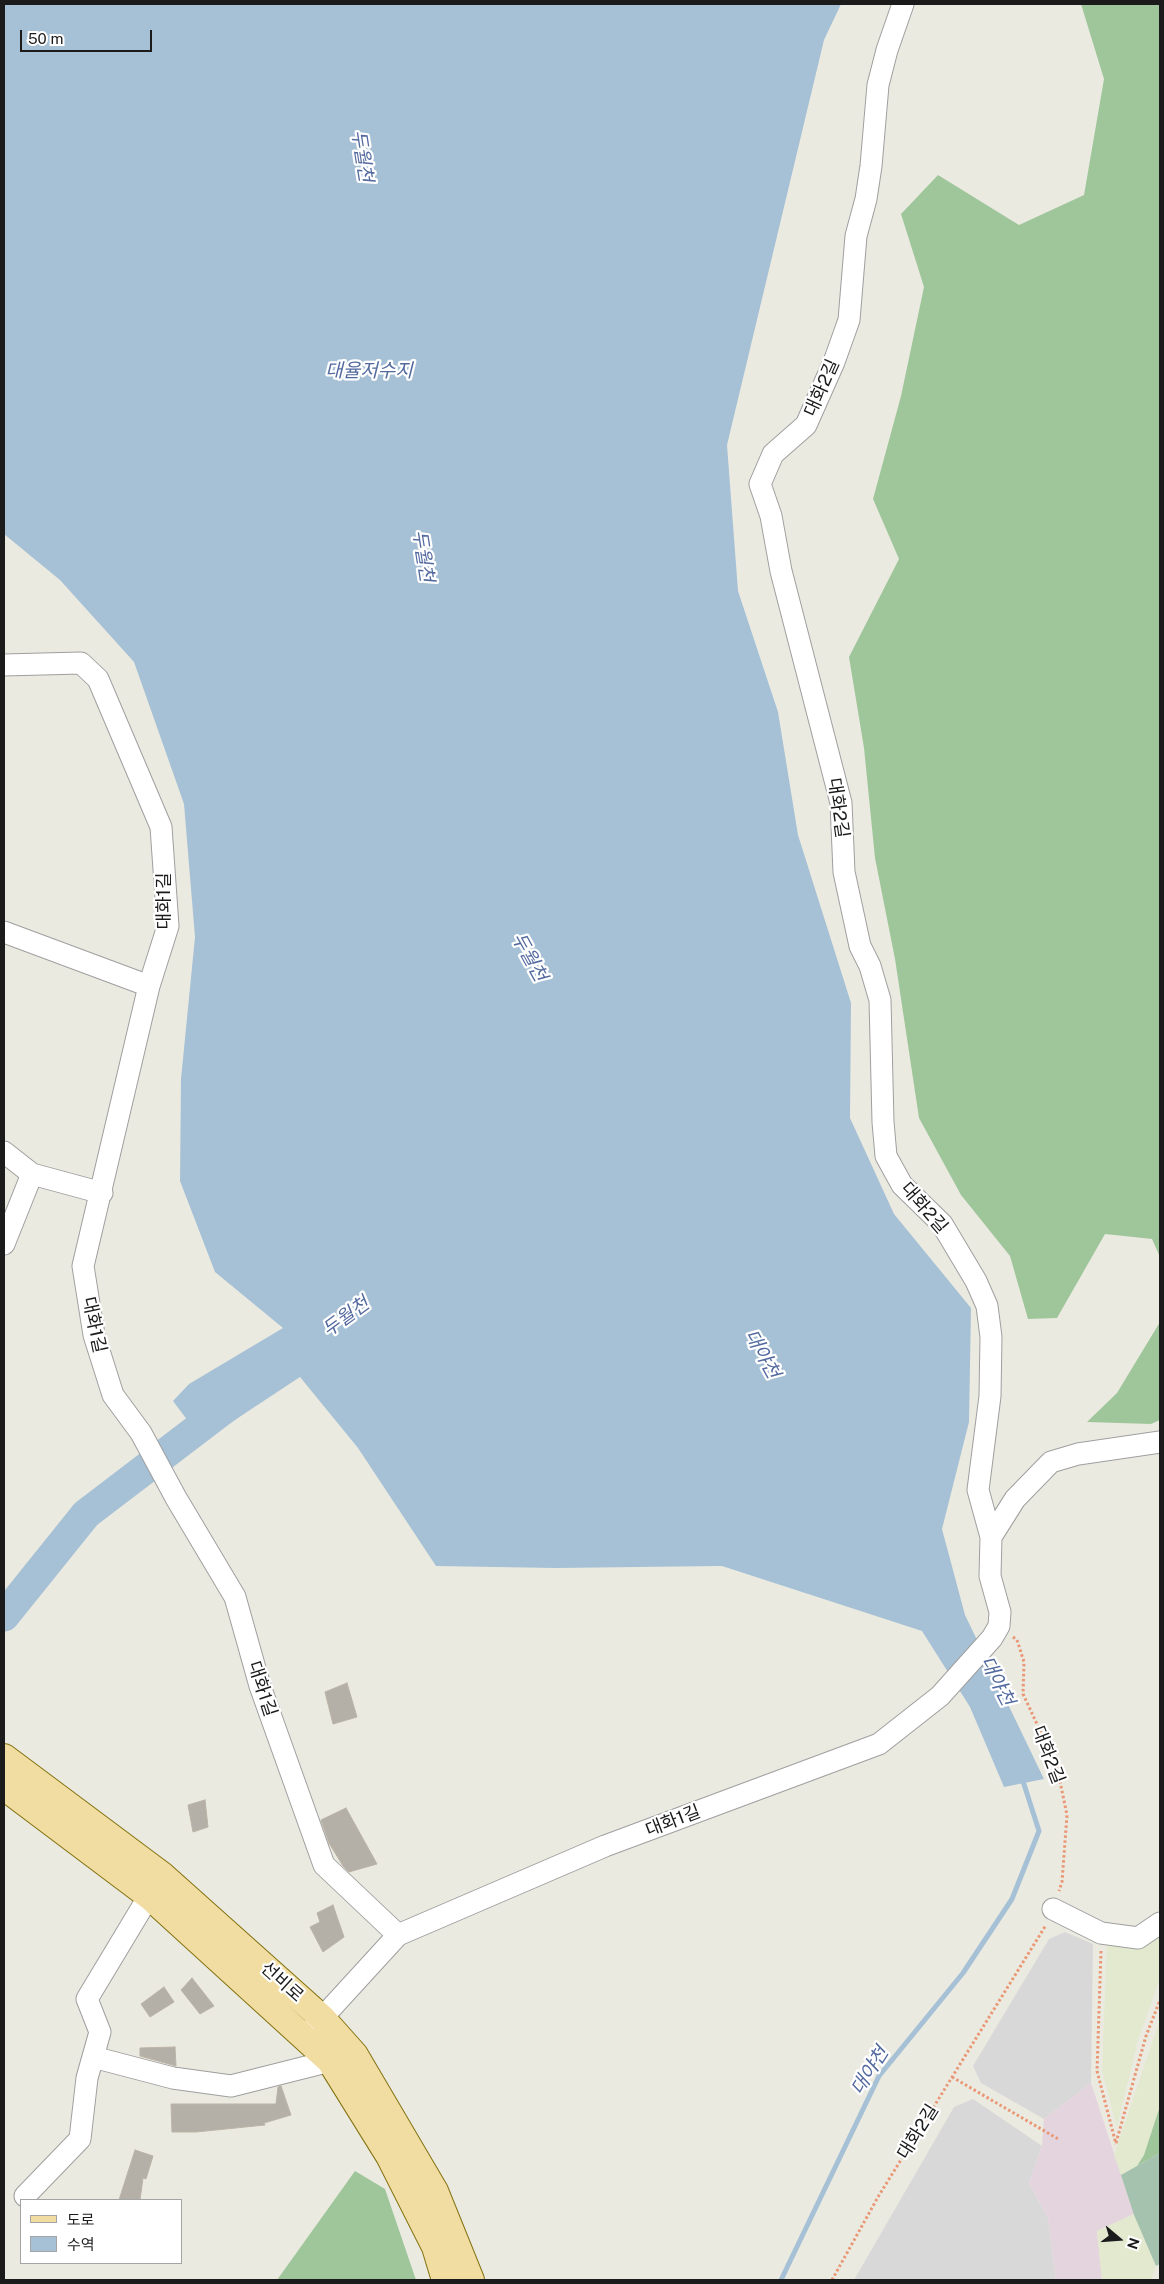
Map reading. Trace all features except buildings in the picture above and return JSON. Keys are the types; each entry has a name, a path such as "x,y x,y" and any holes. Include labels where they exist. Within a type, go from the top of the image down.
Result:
{"main road":[{"name":"선비로","path":"4,1757 162,1875 323,2019 355,2055 435,2191 471,2280"},
{"name":"선비로","path":"4,1787 149,1896 330,2061 389,2156 435,2247 445,2280"}],"street":[{"name":"대화2길","path":"903,4 887,50 878,85 871,166 866,200 856,236 849,320 834,362 806,425 773,454 760,484 771,516 781,571 841,803 844,872 860,946 870,966 880,1000 883,1122 886,1156 902,1185 942,1224 976,1281 987,1306 991,1337 990,1396 978,1490 991,1537 990,1576 1000,1612 996,1632"},
{"name":"대화1길","path":"4,665 81,664 98,679 161,827 168,926 150,986 83,1266 92,1325 113,1395 141,1434 176,1498 235,1597 260,1686 324,1865 398,1935"},
{"path":"4,932 150,986"},
{"path":"4,1152 32,1174 102,1193"},
{"path":"4,1244 32,1174"},
{"path":"991,1537 1015,1499 1051,1462 1078,1454 1160,1442"},
{"name":"대화1길","path":"304,2038 398,1935 605,1846 878,1744 940,1696 996,1632"},
{"path":"25,2196 80,2139 87,2078 100,2032 87,1999 149,1896"},
{"path":"1053,1909 1101,1933 1138,1938 1160,1923"},
{"path":"93,2057 173,2078 231,2086 330,2061"}],"path":[{"name":"대화2길","path":"832,2280 878,2197 1050,1919 1062,1882 1067,1815 1057,1767 1023,1694 1024,1662 1017,1640 996,1632"},
{"path":"1101,1933 1097,2071 1116,2144 1146,2036 1160,2000"},
{"path":"952,2077 1060,2140"}],"shaded area":[{"path":"1065,1932 1093,1944 1091,2083 1044,2119 981,2083 973,2066 1049,1939"},
{"path":"1091,2083 1134,2214 1097,2231 1102,2280 1056,2280 1048,2218 1029,2183 1042,2146 1044,2119"},
{"path":"973,2099 1042,2146 1029,2183 1048,2218 1056,2280 854,2280 954,2107"}],"green space":[{"path":"1081,4 1160,4 1160,1257 1152,1239 1105,1234 1057,1318 1028,1319 1010,1256 961,1195 919,1118 895,959 875,858 864,748 849,657 899,559 873,499 901,396 924,287 901,214 938,175 1019,225 1084,195 1104,79"},
{"path":"1160,1322 1160,1420 1151,1424 1087,1422 1117,1393"},
{"path":"1160,1937 1160,1979 1138,2040 1117,2127 1102,2071 1107,1944 1142,1948"},
{"path":"1160,2020 1160,2106 1144,2155 1137,2166 1121,2175 1114,2155"},
{"path":"1160,2106 1160,2153 1137,2166 1144,2155"},
{"path":"1160,2153 1160,2264 1156,2266 1134,2215 1121,2175"},
{"path":"355,2171 385,2189 416,2280 277,2280"},
{"path":"1134,2214 1156,2266 1151,2280 1102,2280 1097,2231"}],"water":[{"name":"대율저수지","path":"4,4 841,4 824,40 727,445 738,591 778,712 798,835 851,1003 850,1118 894,1214 971,1308 969,1422 942,1529 965,1615 1044,1779 1004,1787 970,1707 922,1631 722,1566 555,1568 436,1566 358,1448 300,1377 203,1441 173,1401 189,1384 283,1328 215,1272 180,1181 181,1079 195,937 184,804 134,662 60,580 4,534"}],"waterway":[{"name":"두월천","path":"4,1616 86,1514 229,1405"},
{"name":"대야천","path":"781,2280 879,2076 963,1973 1012,1899 1039,1831 1022,1778"}]}
